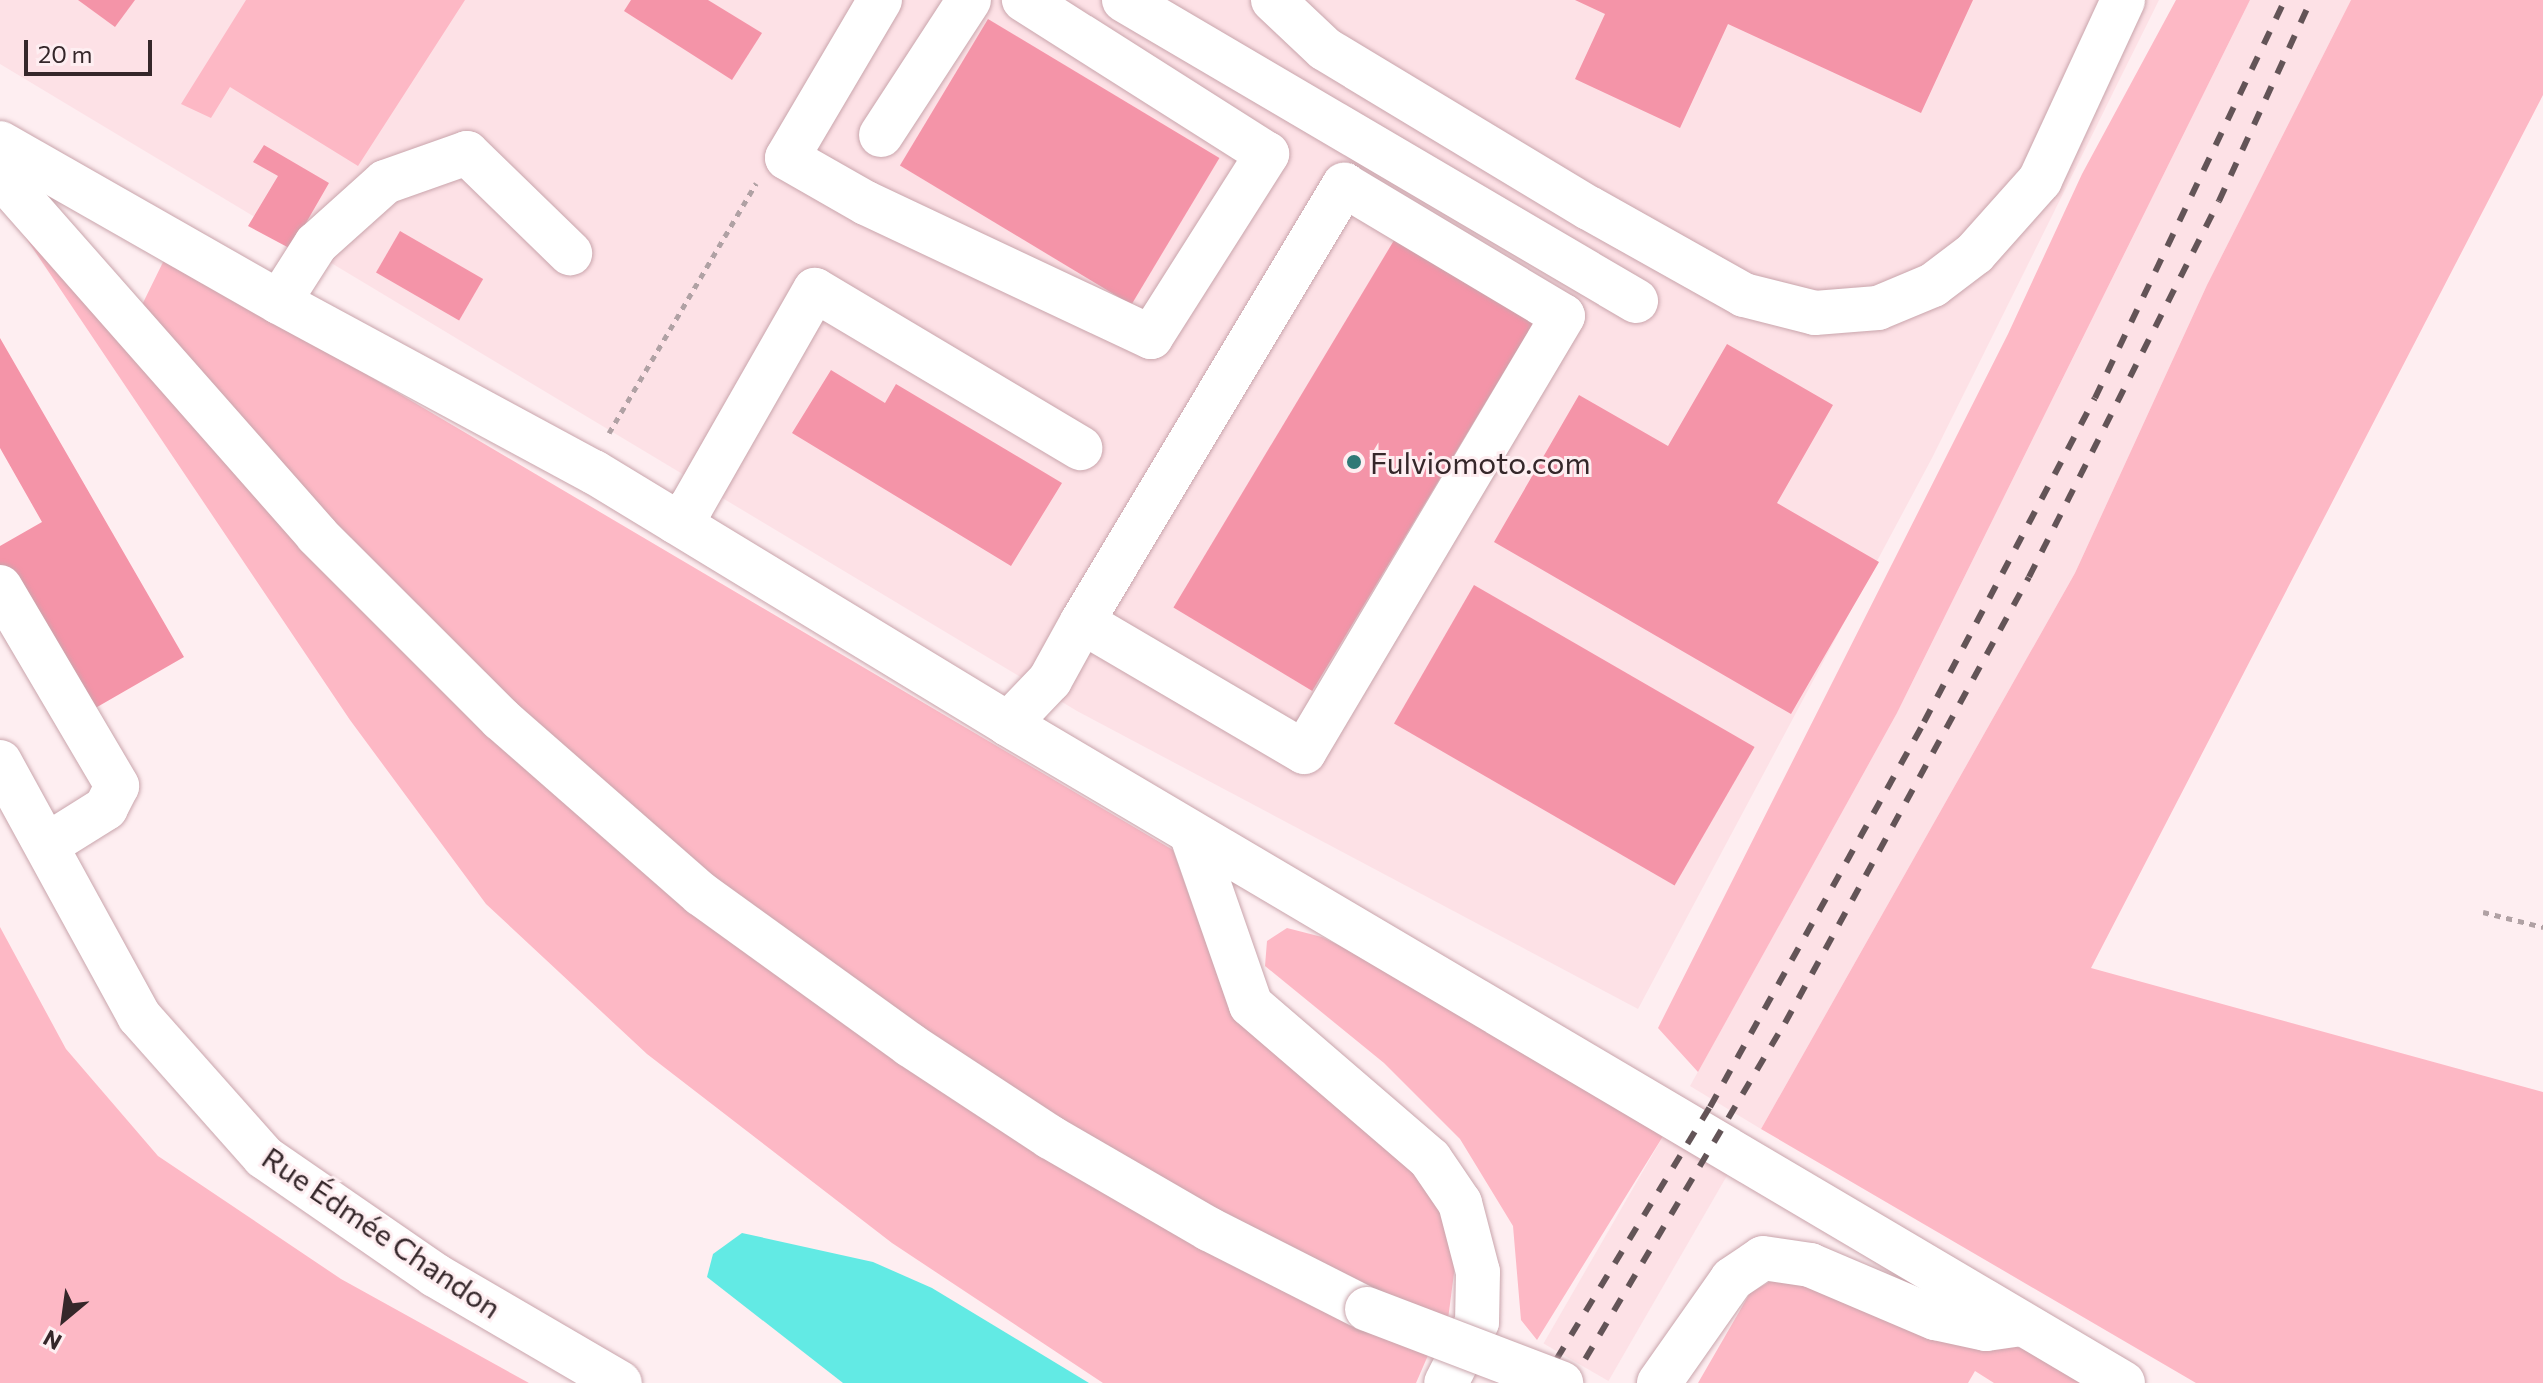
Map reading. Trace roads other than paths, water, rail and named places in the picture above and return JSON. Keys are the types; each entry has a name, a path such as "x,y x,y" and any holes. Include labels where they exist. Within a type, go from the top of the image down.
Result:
{"street":[{"path":"880,0 787,158 866,203 1151,337 1267,154 1024,0"},
{"path":"881,135 969,0"},
{"path":"1124,0 1636,301"},
{"path":"1273,0 1325,49 1589,208 1744,295 1815,313 1878,308 1933,285 1975,253 2040,180 2123,0"},
{"path":"0,143 279,302 594,472 1191,833 2033,1319 2123,1383"},
{"path":"279,302 316,244 385,182 467,153 570,253"},
{"path":"0,175 317,535 501,719 701,894 910,1045 1050,1137 1209,1229 1367,1309 1561,1383"},
{"path":"1008,724 1050,680 1082,622 1344,185 1563,316 1304,752 1082,622"},
{"path":"676,522 691,507 815,290 1080,448"},
{"path":"0,587 117,786 106,808 47,845"},
{"name":"Rue Édmée Chandon","path":"0,762 139,1016 264,1157 435,1275 620,1383"},
{"path":"1191,833 1251,1005 1430,1159 1460,1203 1478,1272 1477,1322 1446,1383"},
{"path":"1659,1383 1732,1279 1763,1258 1810,1265 1935,1318 1986,1329 2033,1319"}],"water":[{"path":"742,1233 873,1262 932,1288 1089,1383 843,1383 707,1277 713,1254"}],"railway":[{"path":"1542,1383 1710,1107 1924,722 2095,398 2285,0"},
{"path":"1571,1383 1785,1023 2029,577 2219,201 2311,0"}],"place":[{"name":"Fulviomoto.com","path":"1354,462"}]}
